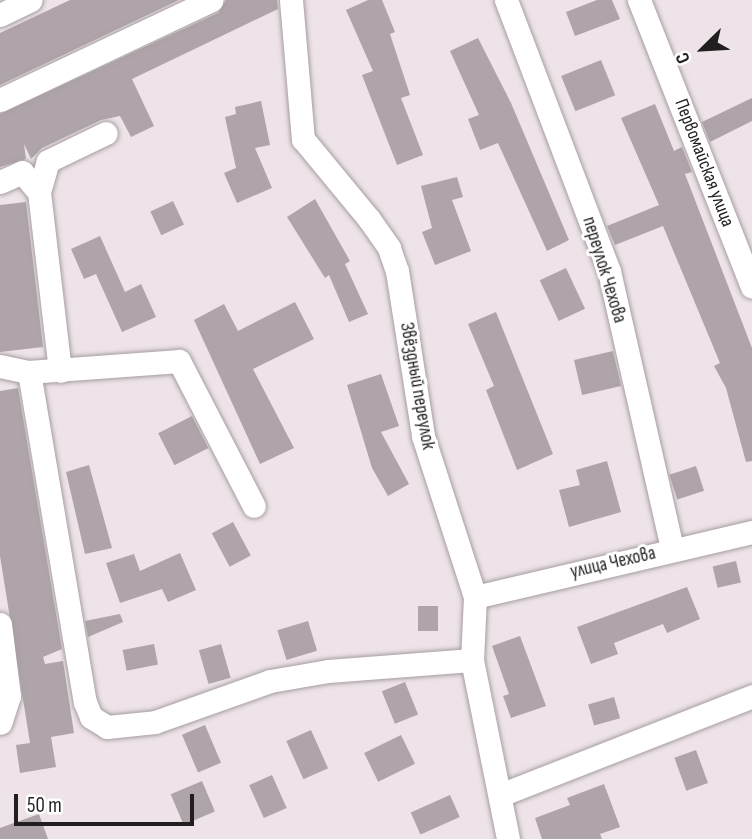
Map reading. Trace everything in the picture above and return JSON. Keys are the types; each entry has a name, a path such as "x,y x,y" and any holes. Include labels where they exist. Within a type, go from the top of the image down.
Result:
{"street":[{"path":"0,15 31,0"},
{"path":"0,100 212,0"},
{"name":"Звёздный переулок","path":"291,0 299,125 310,154 389,248 402,295 423,436 474,597 472,660 508,839"},
{"name":"переулок Чехова","path":"506,0 609,271 672,549"},
{"name":"Первомайская улица","path":"639,0 752,287"},
{"path":"60,371 39,192 48,161 106,133"},
{"path":"0,182 22,172 39,192"},
{"path":"0,366 29,372 178,361 254,506"},
{"path":"29,372 85,702 91,717 107,727 155,722 270,681 328,671 472,660"},
{"name":"улица Чехова","path":"474,597 752,532"},
{"path":"0,624 9,696 0,723"},
{"path":"500,794 752,696"}],"building":[{"path":"70,0 179,0 0,85 0,33"},
{"path":"226,0 277,0 278,9 132,79 154,126 131,137 120,116 101,120 42,148 31,159 24,144 26,159 0,167 0,114 218,13"},
{"path":"368,0 382,0 395,32 390,34 410,95 401,98 423,155 397,165 362,75 373,71 346,10"},
{"path":"597,0 612,0 620,19 575,36 566,12"},
{"path":"478,38 511,103 569,240 547,251 498,143 480,150 468,119 479,115 450,51"},
{"path":"601,60 615,95 575,111 561,76"},
{"path":"752,98 752,121 710,142 702,122"},
{"path":"261,101 270,145 255,148 272,188 237,203 224,173 236,168 225,117 236,114 235,107"},
{"path":"655,104 674,151 682,147 692,172 685,174 752,348 752,461 746,462 726,388 714,366 720,363 663,226 615,245 607,226 659,205 621,118"},
{"path":"457,177 463,197 452,200 471,251 435,265 422,232 432,228 421,186"},
{"path":"315,199 350,261 345,264 368,314 349,322 329,275 325,278 287,217"},
{"path":"173,201 184,225 161,235 150,212"},
{"path":"26,202 43,347 0,352 0,205"},
{"path":"100,236 125,292 141,284 156,317 122,332 96,274 84,279 71,249"},
{"path":"566,268 585,309 559,321 540,280"},
{"path":"295,302 314,339 253,369 294,448 260,464 194,320 224,304 238,331"},
{"path":"496,312 553,454 517,470 486,390 494,386 468,324"},
{"path":"613,351 621,386 582,395 574,360"},
{"path":"381,374 399,426 381,432 409,484 388,496 372,468 347,385"},
{"path":"18,388 62,649 43,657 45,664 63,661 74,733 51,737 56,767 20,773 16,745 30,743 0,556 0,391"},
{"path":"192,416 208,448 174,465 158,433"},
{"path":"607,461 621,512 569,527 559,490 580,485 576,470"},
{"path":"89,465 112,548 85,554 66,472"},
{"path":"696,466 704,491 677,499 669,475"},
{"path":"233,522 251,556 230,567 212,533"},
{"path":"180,553 196,590 168,602 162,589 120,603 106,563 134,554 140,571"},
{"path":"736,561 741,582 718,588 713,566"},
{"path":"687,587 700,619 667,633 663,624 614,643 618,654 591,664 577,627"},
{"path":"418,606 438,606 438,631 418,631"},
{"path":"120,614 123,622 88,637 85,621"},
{"path":"308,621 317,651 286,660 277,630"},
{"path":"520,636 546,706 511,718 503,696 509,694 492,646"},
{"path":"154,644 158,665 127,671 123,650"},
{"path":"221,644 231,678 209,684 199,650"},
{"path":"405,682 418,714 395,724 382,691"},
{"path":"614,697 620,718 594,726 588,704"},
{"path":"205,725 221,763 198,773 182,735"},
{"path":"311,730 328,768 303,779 286,741"},
{"path":"401,735 415,764 378,782 364,753"},
{"path":"696,750 708,783 686,791 674,758"},
{"path":"272,775 287,808 264,818 249,785"},
{"path":"202,781 215,811 184,825 171,794"},
{"path":"604,784 620,827 600,834 602,839 542,839 535,818 570,805 567,798"},
{"path":"450,795 460,817 420,834 411,812"},
{"path":"39,814 48,839 0,839 0,828"}]}
